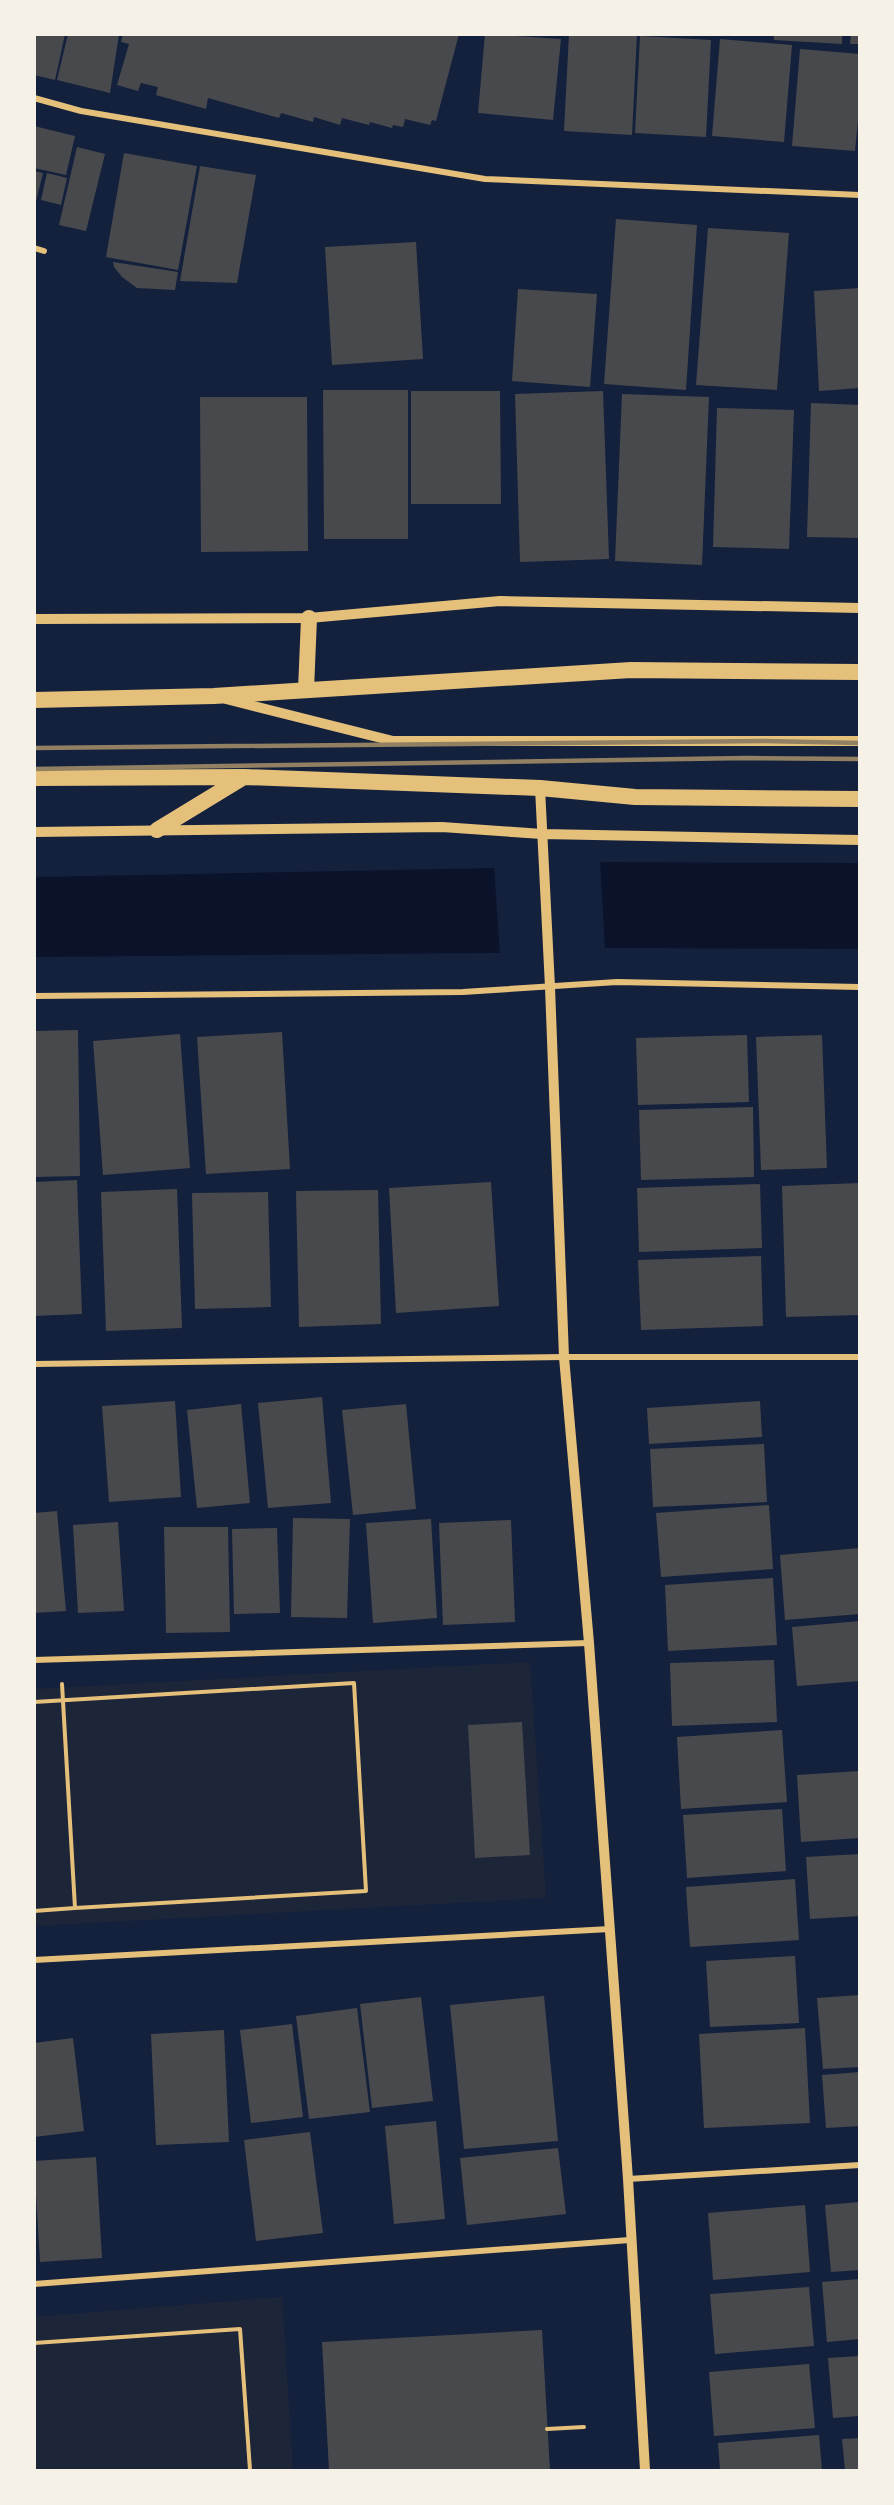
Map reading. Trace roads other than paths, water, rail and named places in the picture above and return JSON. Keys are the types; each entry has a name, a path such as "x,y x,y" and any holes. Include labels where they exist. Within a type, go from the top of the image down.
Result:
{"highway":[{"path":"306,690 309,618"},
{"path":"34,700 214,696 631,670 860,672"},
{"path":"157,830 245,777"},
{"path":"34,778 245,777 540,788 635,797 860,799"}],"street":[{"path":"34,99 81,111 485,179 860,195"},
{"path":"34,248 45,251"},
{"path":"34,619 309,618 500,601 860,608"},
{"path":"214,696 393,741 860,741"},
{"path":"540,788 564,1357 589,1643 610,1929 628,2179 645,2470"},
{"path":"34,832 442,827 542,834 860,840"},
{"path":"34,996 463,992 617,981 860,987"},
{"path":"34,1364 564,1357 860,1357"},
{"path":"34,1660 589,1643"},
{"path":"34,1960 610,1929"},
{"path":"628,2179 860,2165"},
{"path":"34,2283 630,2241"}],"railway":[{"path":"34,748 764,741 860,743"},
{"path":"34,769 747,758 860,759"}]}
